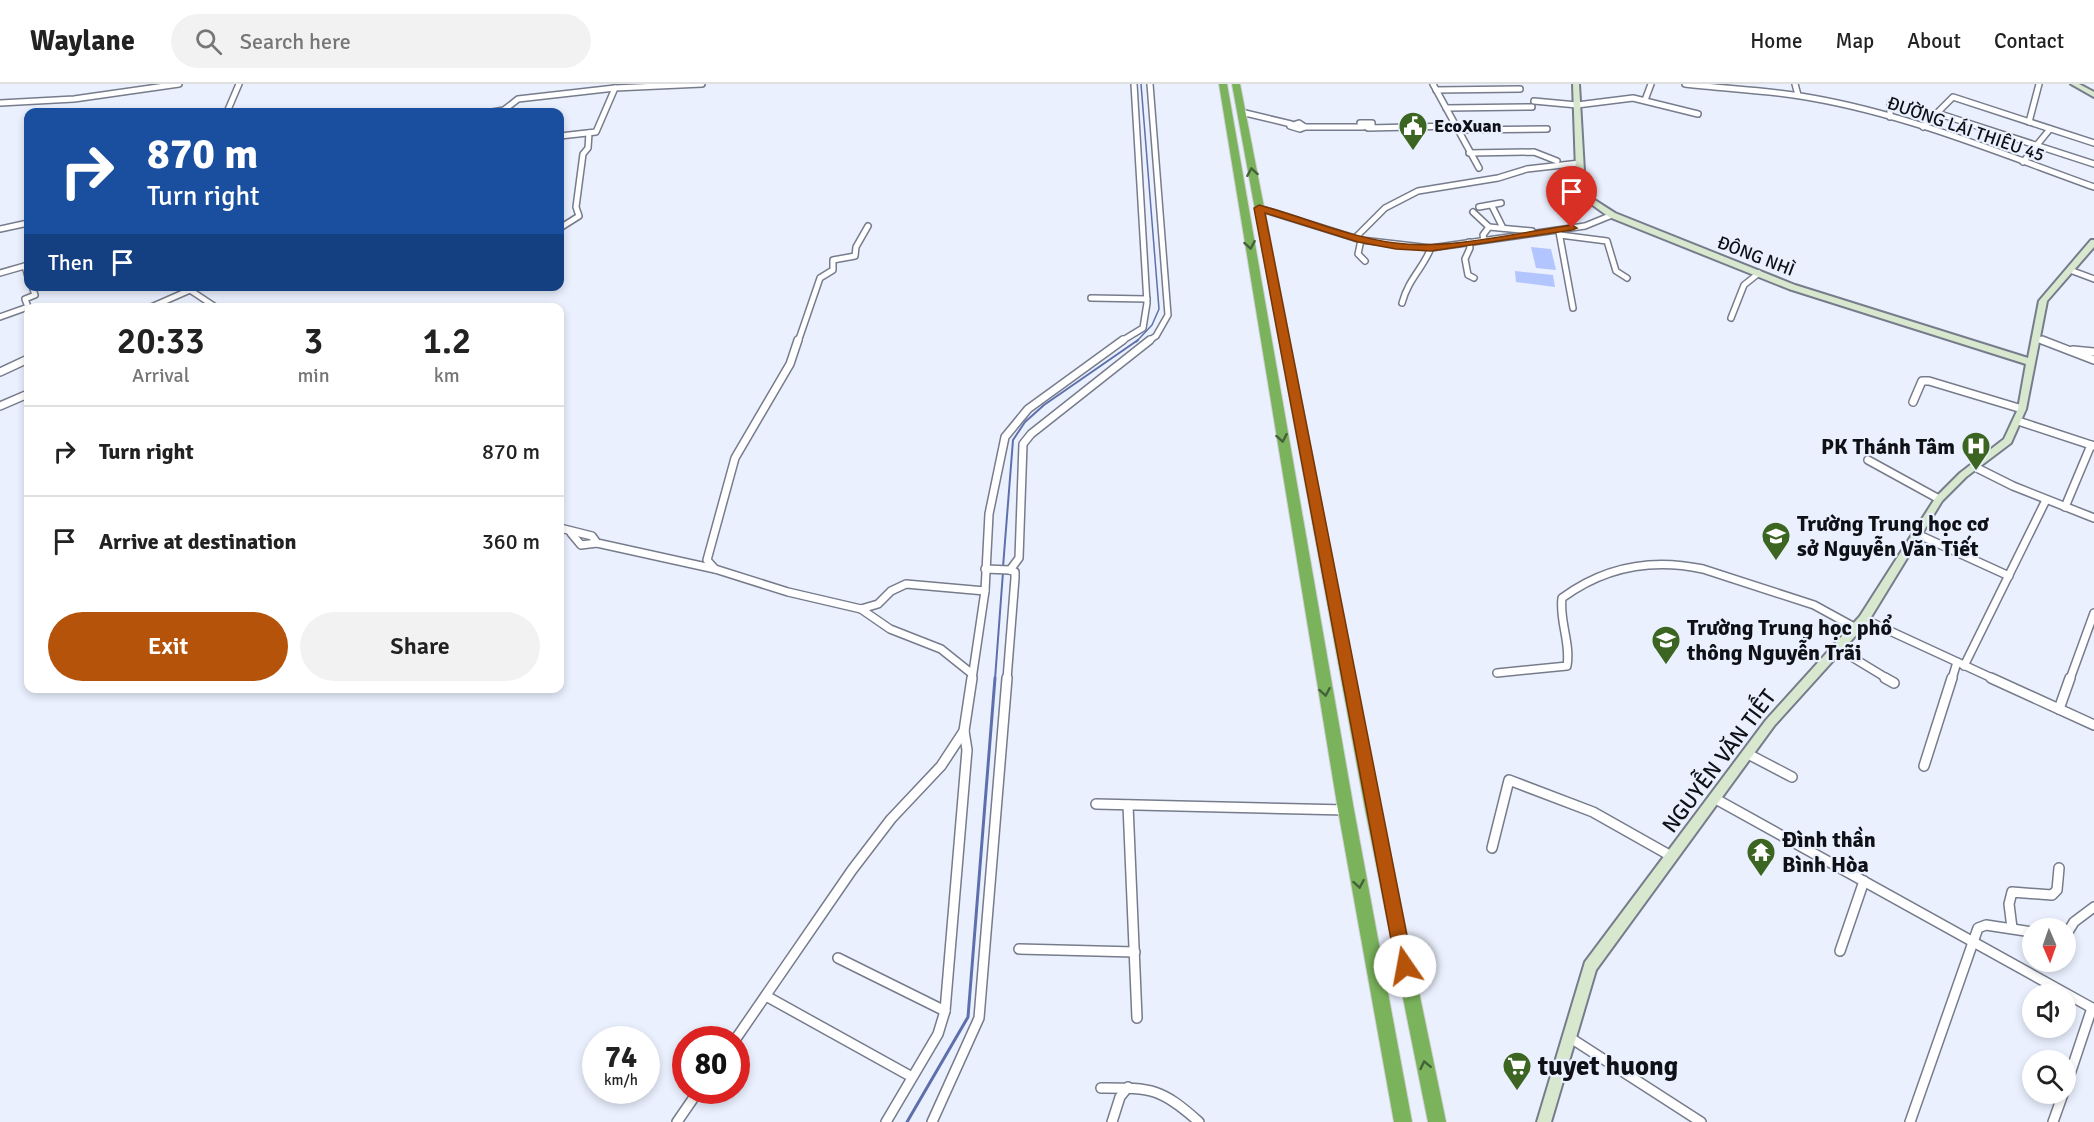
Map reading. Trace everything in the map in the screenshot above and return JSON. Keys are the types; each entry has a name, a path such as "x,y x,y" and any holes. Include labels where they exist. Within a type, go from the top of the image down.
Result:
{"highway":[{"path":"1223,84 1235,115 1259,208 1343,650 1437,1122"},
{"path":"1236,84 1235,115 1318,650 1403,1122"},
{"path":"1318,650 1343,650"}],"street":[{"path":"0,103 74,99 178,84"},
{"path":"228,108 239,84"},
{"path":"507,108 518,99 615,88 702,84"},
{"path":"886,1122 938,1034 945,1011 967,750 964,731 985,591 989,514 1005,437 1028,409 1124,339 1143,328 1147,299 1134,84"},
{"path":"1010,570 1019,558 1023,444 1031,434 1136,349 1156,336 1168,315 1150,84"},
{"path":"1433,84 1479,168"},
{"name":"ĐÔNG NHÌ","path":"1576,84 1580,162 1587,198 1612,215 1759,273 1904,324 2030,362"},
{"path":"1645,100 1651,84"},
{"name":"ĐƯỜNG LÁI THIÊU 45","path":"1685,84 1798,95 1890,117 2094,187"},
{"path":"1795,84 1798,95"},
{"path":"2029,122 2039,84"},
{"path":"2074,84 2094,95"},
{"path":"564,136 596,132 615,88"},
{"path":"1436,90 1520,89"},
{"path":"1923,127 1953,97 2094,143"},
{"path":"1534,101 1577,105 1624,98 1645,100 1698,114"},
{"path":"1890,103 1890,117"},
{"path":"1446,108 1532,107"},
{"path":"1937,113 2094,164"},
{"path":"1235,115 1291,125 1296,129 1304,126 1362,125 1546,129"},
{"path":"2022,162 2050,129"},
{"path":"564,225 579,216 576,205 583,154 588,148 589,133"},
{"path":"1469,153 1534,152 1557,161"},
{"path":"1365,261 1358,254 1358,239 1385,208 1413,193 1442,185 1498,178 1527,169 1580,162"},
{"path":"1479,207 1501,203"},
{"path":"1492,206 1503,228"},
{"path":"1259,208 1358,239 1431,248 1539,232"},
{"path":"1473,212 1489,227 1559,232 1607,241 1616,271 1627,278"},
{"path":"1559,232 1585,226 1612,215"},
{"path":"0,229 24,224"},
{"path":"715,569 707,560 735,458 790,364 820,278 833,270 833,260 855,256 856,247 868,226"},
{"path":"1484,240 1483,235 1489,227"},
{"path":"1559,232 1573,308"},
{"path":"1469,242 1470,248 1465,259 1468,275 1474,278"},
{"name":"NGUYỄN VĂN TIẾT","path":"1544,1122 1590,967 1784,706 1860,624 1939,499 2008,441 2022,409 2043,301 2093,244"},
{"path":"1402,303 1408,283 1427,258 1431,248"},
{"path":"0,273 24,267"},
{"path":"2070,270 2094,279"},
{"path":"1731,318 1744,285 1759,273"},
{"path":"27,303 25,298 35,295 34,291"},
{"path":"160,303 188,291"},
{"path":"191,291 209,303"},
{"path":"1091,298 1147,299"},
{"path":"0,317 24,308"},
{"path":"2035,338 2073,350 2094,360"},
{"path":"2073,350 2094,352"},
{"path":"0,372 24,361"},
{"path":"1913,402 1922,381 1929,381 2022,409"},
{"path":"0,406 24,396"},
{"path":"2018,421 2093,446 2065,507"},
{"path":"1868,460 1939,499"},
{"path":"1975,467 2046,500 2094,518"},
{"path":"1924,766 1960,664 2009,576 2046,500"},
{"path":"564,530 592,536 597,543 643,555 715,569 788,592 861,609 870,618 896,634 940,647 971,673"},
{"path":"1917,534 2009,576"},
{"path":"1497,673 1567,666 1569,656 1560,613 1562,598 1590,579 1610,572 1653,565 1687,564 1814,605 1960,664 2094,725"},
{"path":"932,1122 951,1085 979,1018 1015,578 1015,572 1010,570 987,569"},
{"path":"861,609 878,604 891,591 906,584 985,591"},
{"path":"2059,709 2094,613"},
{"path":"1838,648 1894,682"},
{"path":"745,1026 852,870 891,819 941,766 964,731"},
{"path":"1748,754 1792,777"},
{"path":"1492,848 1509,780 1569,799 1609,818 1671,856"},
{"path":"1714,798 2093,1008 2076,1057"},
{"path":"1096,804 1346,810"},
{"path":"1128,805 1137,1018"},
{"path":"2012,928 2009,904 2012,892 2052,895 2057,890 2059,868"},
{"path":"1840,951 1864,881"},
{"path":"2076,920 2094,907"},
{"path":"1910,1122 1978,928 1986,924 2022,930"},
{"path":"1019,949 1135,951"},
{"path":"838,958 945,1011"},
{"path":"766,996 912,1077"},
{"path":"1569,1036 1701,1122"},
{"path":"1101,1088 1141,1086 1183,1106 1199,1122"},
{"path":"1112,1122 1120,1098 1128,1087"},
{"path":"677,1122 689,1104"},
{"path":"2053,1122 2059,1104"}],"shaded area":[{"path":"1531,247 1551,249 1556,270 1536,268"},
{"path":"1515,271 1553,275 1555,287 1516,282"}],"waterway":[{"path":"1138,340 1152,325 1159,309 1141,84"},
{"path":"1003,567 1013,440 1025,422 1044,405 1138,340"},
{"path":"995,679 1003,572"},
{"path":"907,1122 968,1017 995,678"}],"place":[{"name":"EcoXuan","path":"1413,152"},
{"name":"PK Thánh Tâm","path":"1976,472"},
{"name":"Trường Trung học cơ sở Nguyễn Văn Tiết","path":"1776,562"},
{"name":"Trường Trung học phổ thông Nguyễn Trãi","path":"1666,666"},
{"name":"Đình thần Bình Hòa","path":"1761,878"},
{"name":"tuyet huong","path":"1517,1092"}],"route":[{"path":"1405,966 1372,809 1259,208 1361,240 1396,246 1431,248 1572,228"}]}
